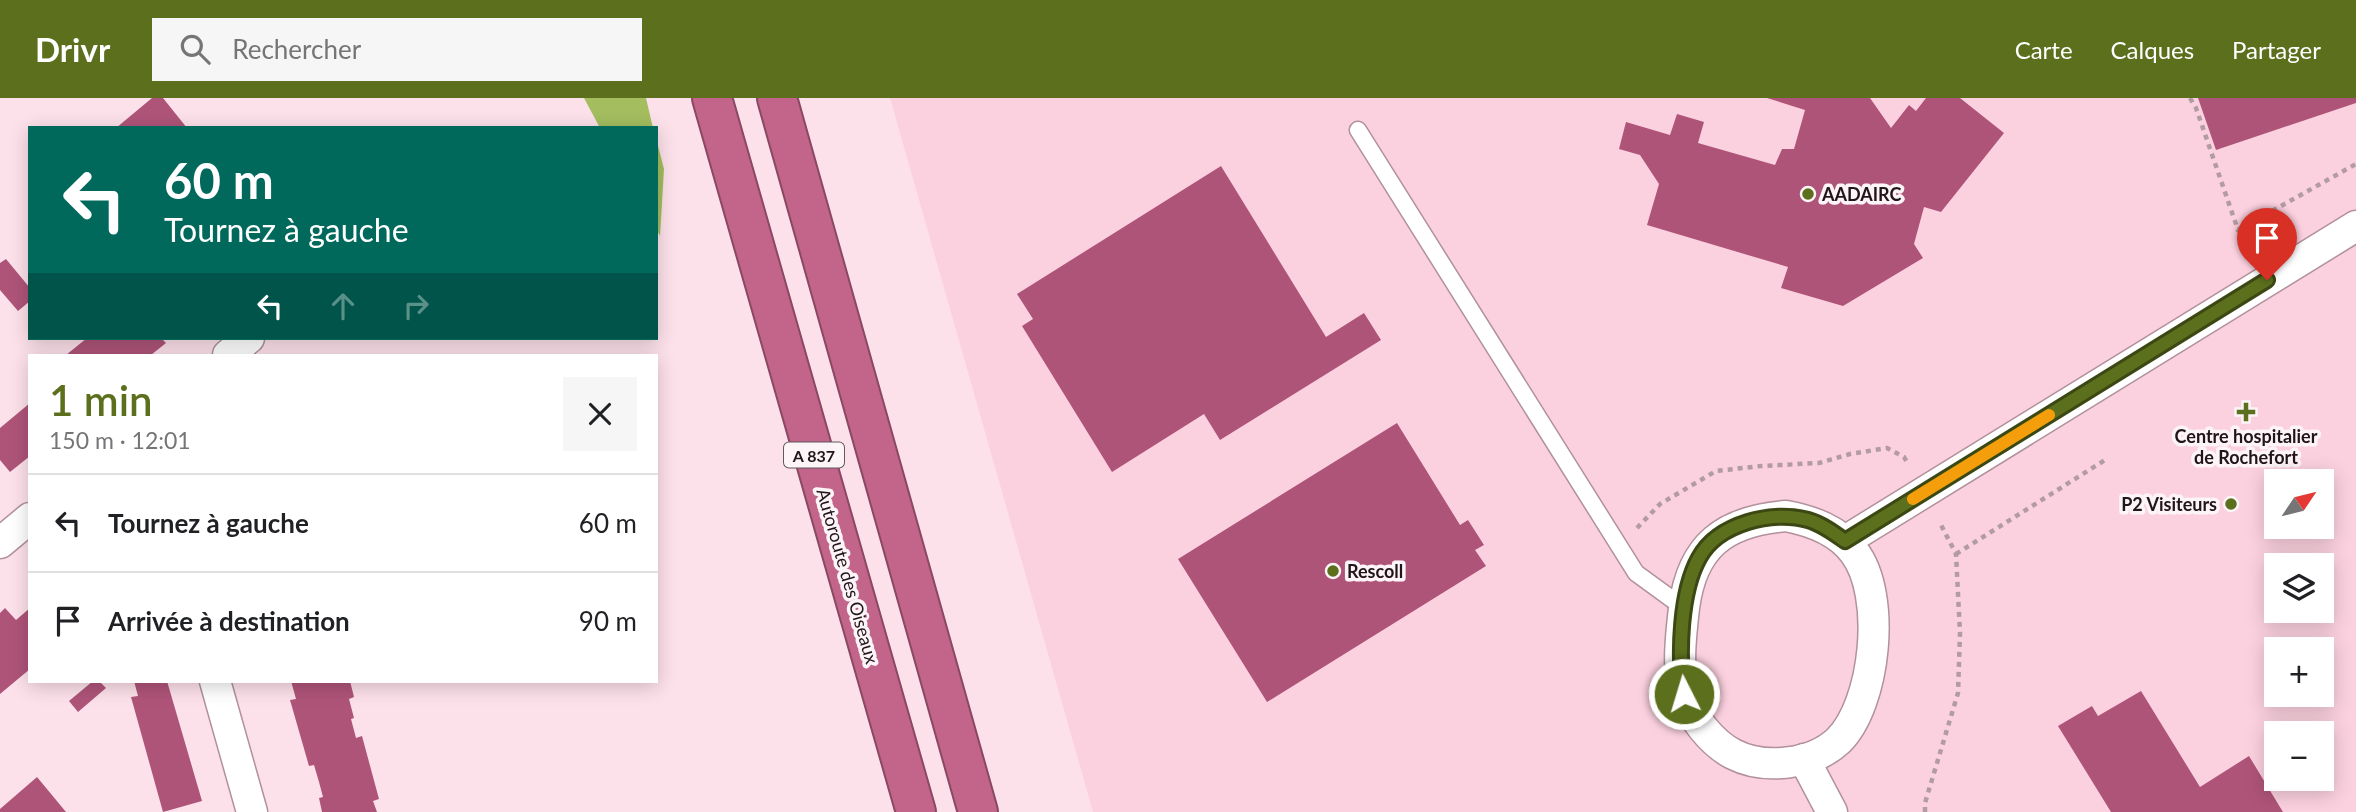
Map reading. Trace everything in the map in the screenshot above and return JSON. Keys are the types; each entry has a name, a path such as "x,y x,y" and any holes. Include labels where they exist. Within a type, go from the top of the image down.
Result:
{"highway":[{"name":"Autoroute des Oiseaux","path":"712,98 916,812"},
{"path":"777,98 978,812"}],"street":[{"path":"1845,541 2356,226"},
{"path":"229,354 247,340"},
{"path":"1786,516 1811,520 1845,541 1863,565 1872,590 1873,634 1869,668 1859,709 1838,741 1824,751 1804,759 1769,763 1733,754 1703,728 1684,694 1684,608 1690,577 1700,555 1714,540 1742,524 1764,518 1786,516"},
{"path":"0,543 28,520"},
{"path":"216,683 252,812"},
{"path":"1804,759 1832,812"}],"lane":[{"path":"1358,130 1636,573 1684,608"}],"path":[{"path":"2192,98 2238,230 2356,164"},
{"path":"1630,562 1636,529 1660,504 1716,471 1819,463 1850,454 1887,448 1904,457 1956,554 1960,633 1958,693 1925,812"},
{"path":"1956,554 2105,460"}],"shaded area":[{"path":"890,98 2356,98 2356,812 1093,812"}],"green space":[{"path":"584,98 646,98 653,126 599,126"},
{"path":"658,146 664,169 660,236 658,232"}],"building":[{"path":"152,98 163,98 185,126 118,126"},
{"path":"1767,98 1870,98 1891,128 1909,105 1916,111 1926,98 1960,98 2004,133 1941,212 1924,207 1914,244 1923,258 1843,306 1781,288 1788,267 1647,225 1659,184 1640,155 1619,149 1626,122 1670,135 1677,114 1704,122 1698,143 1775,165 1782,149 1794,149 1805,110"},
{"path":"2198,98 2356,98 2356,103 2216,150"},
{"path":"1221,166 1326,337 1364,313 1381,340 1220,440 1204,414 1112,472 1022,326 1033,319 1017,294"},
{"path":"6,259 28,286 28,303 18,311 0,290 0,263"},
{"path":"85,340 163,340 166,343 152,354 67,354"},
{"path":"28,405 28,458 10,472 0,460 0,428"},
{"path":"1397,423 1460,525 1468,520 1484,545 1475,550 1486,566 1267,702 1178,559"},
{"path":"5,608 16,620 28,610 28,671 0,694 0,613"},
{"path":"91,683 101,683 106,688 78,712 69,701"},
{"path":"135,683 168,683 202,801 163,812 131,697 138,696"},
{"path":"292,683 350,683 354,697 349,699 354,718 351,719 356,738 362,736 379,799 373,801 377,812 322,812 319,798 323,797 319,782 314,765 309,766 290,700 296,699"},
{"path":"2141,691 2200,787 2249,756 2264,781 2264,791 2270,791 2283,812 2111,812 2058,726 2092,706 2098,716"},
{"path":"37,777 66,812 0,812 0,809"}],"slow traffic":[{"path":"1913,499 2049,415"}],"place":[{"name":"AADAIRC","path":"1808,194"},
{"name":"Centre hospitalier de Rochefort","path":"2246,412"},
{"name":"P2 Visiteurs","path":"2231,504"},
{"name":"Rescoll","path":"1333,571"}],"route":[{"path":"1684,694 1681,663 1684,608 1690,577 1700,555 1714,540 1742,524 1786,516 1811,520 1845,541 2267,280"}]}
